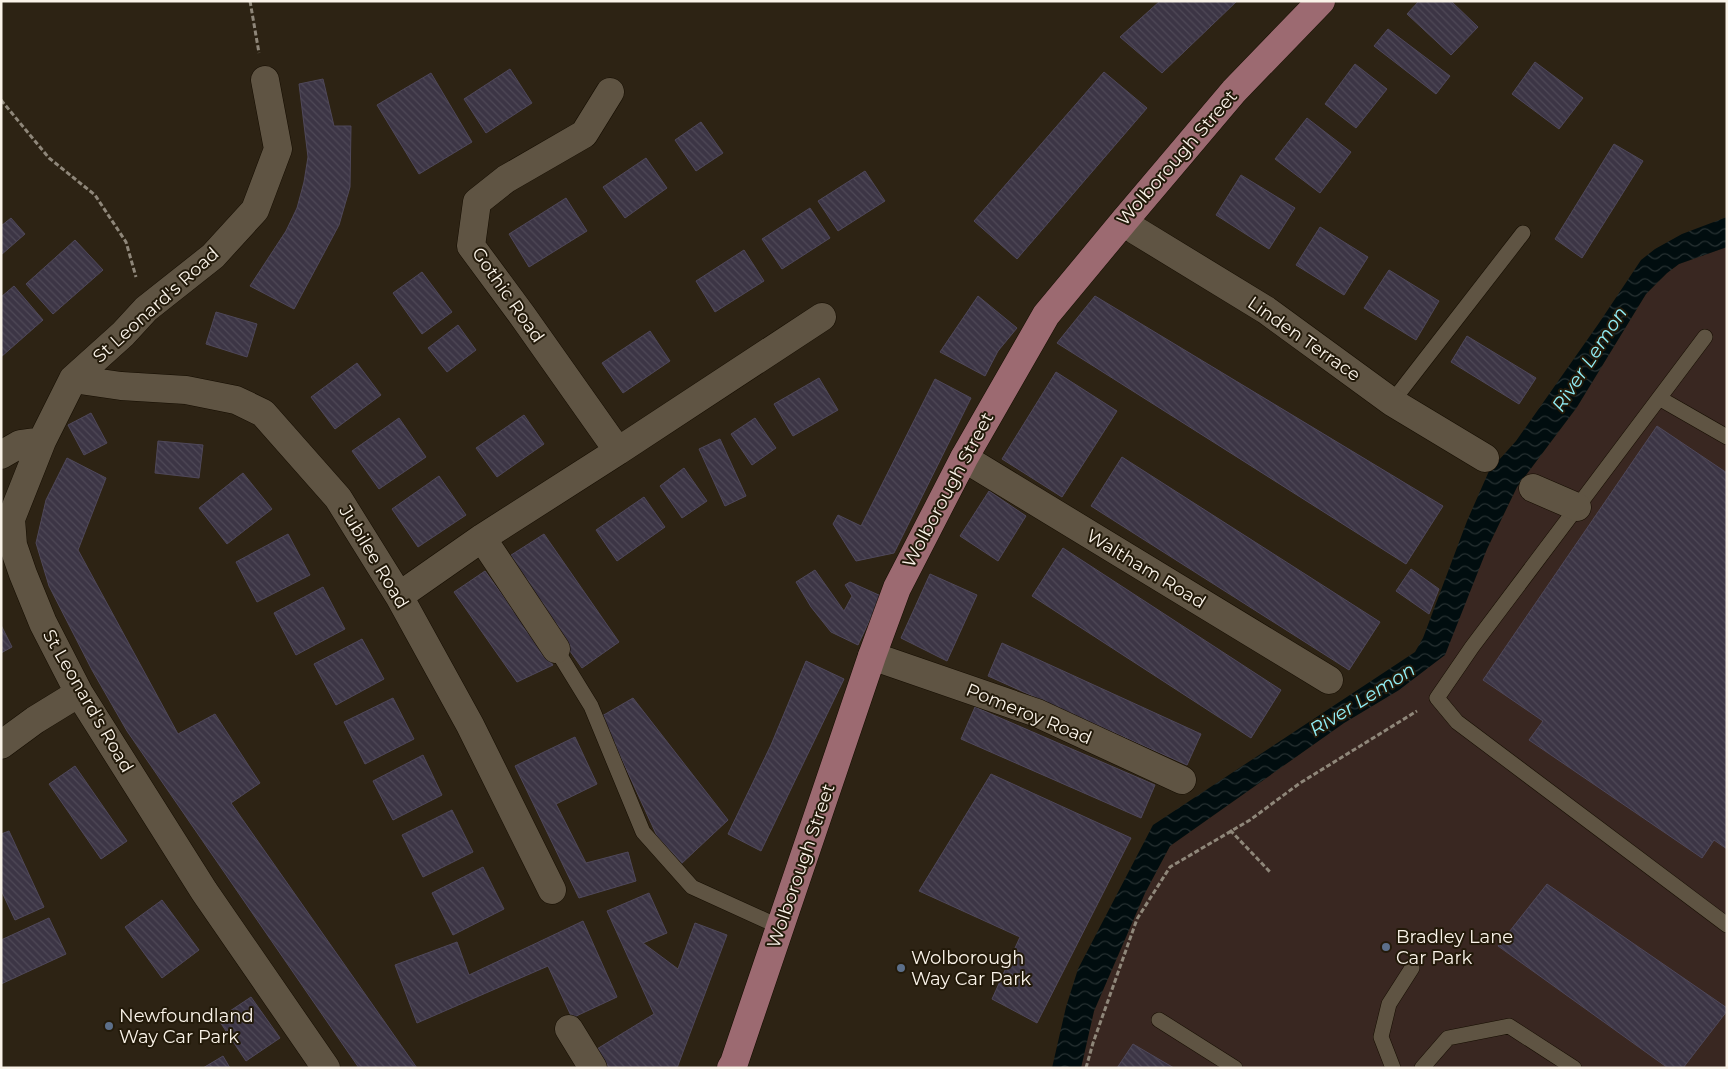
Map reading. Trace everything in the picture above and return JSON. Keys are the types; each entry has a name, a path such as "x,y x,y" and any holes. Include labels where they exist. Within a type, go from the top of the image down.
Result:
{"main road":[{"name":"Wolborough Street","path":"734,1066 872,656 897,588 964,458 1046,315 1234,91 1321,1"}],"street":[{"name":"St Leonard's Road","path":"264,80 278,149 255,210 213,256 146,310 74,379 42,441 11,519 13,545 43,623 79,692 204,891 326,1068"},
{"name":"Gothic Road","path":"610,92 584,134 506,179 477,202 471,246 618,451"},
{"name":"Linden Terrace","path":"1124,221 1143,235 1266,310 1392,402 1485,458"},
{"path":"399,596 482,538 822,317"},
{"name":"Jubilee Road","path":"74,379 120,386 186,390 236,400 263,413 338,498 399,596 470,725 552,890"},
{"path":"1,455 20,444 42,441"},
{"name":"Waltham Road","path":"964,458 1329,680"},
{"path":"1534,488 1577,507"},
{"path":"482,538 556,649"},
{"name":"Pomeroy Road","path":"872,656 1037,713 1182,780"},
{"path":"1,745 35,720 79,692"},
{"path":"569,1029 593,1068"}],"lane":[{"path":"1392,402 1523,234"},
{"path":"1705,337 1472,647 1437,698 1456,722 1727,925"},
{"path":"1659,398 1727,437"},
{"path":"556,649 591,706 643,832 692,888 780,927"},
{"path":"1392,1068 1380,1037 1389,1004 1412,968"},
{"path":"1159,1020 1236,1068"},
{"path":"1422,1068 1448,1038 1509,1026 1574,1068"}],"path":[{"path":"250,1 264,80"},
{"path":"1,100 49,158 95,195 126,242 146,310"},
{"path":"1086,1068 1137,919 1170,867 1230,830 1250,820 1300,783 1437,698"},
{"path":"1230,830 1271,873"}],"shaded area":[{"path":"1727,247 1727,1068 1081,1068 1094,1011 1145,893 1170,846 1344,723 1399,690 1487,549 1517,487 1577,407 1646,294 1679,264"}],"water":[{"name":"River Lemon","path":"1727,217 1727,247 1679,264 1646,294 1577,407 1517,487 1487,549 1445,655 1399,690 1344,723 1170,846 1145,893 1094,1011 1081,1068 1052,1068 1066,1007 1078,969 1153,825 1415,652 1423,638 1467,521 1489,471 1516,441 1641,260 1655,249 1682,234"}],"building":[{"path":"1160,1 1237,1 1162,73 1120,37"},
{"path":"1419,1 1451,1 1478,27 1451,55 1407,14"},
{"path":"1388,29 1450,76 1436,94 1374,46"},
{"path":"1535,62 1583,98 1559,129 1512,94"},
{"path":"1355,64 1387,89 1356,128 1325,104"},
{"path":"510,69 532,103 486,133 464,99"},
{"path":"1104,72 1147,108 1017,259 974,221"},
{"path":"431,73 472,142 419,174 377,105"},
{"path":"323,79 334,126 351,126 350,187 339,225 294,309 250,286 286,231 297,208 304,182 308,157 299,84"},
{"path":"1307,118 1351,152 1320,193 1275,159"},
{"path":"701,122 723,153 696,171 675,140"},
{"path":"1614,144 1643,161 1582,258 1555,239"},
{"path":"646,158 667,188 625,218 603,187"},
{"path":"865,171 885,201 838,231 818,201"},
{"path":"1241,175 1295,208 1269,249 1216,215"},
{"path":"566,198 587,231 529,267 509,234"},
{"path":"810,208 830,238 782,269 762,239"},
{"path":"11,218 25,234 1,255 1,226"},
{"path":"1320,227 1368,257 1344,295 1296,265"},
{"path":"75,240 103,270 53,314 26,284"},
{"path":"744,250 764,281 715,312 696,281"},
{"path":"1389,270 1439,301 1416,340 1364,308"},
{"path":"422,272 452,312 422,334 393,293"},
{"path":"14,286 43,320 1,357 1,297"},
{"path":"978,296 1017,328 998,351 985,376 940,352"},
{"path":"1095,296 1443,506 1406,564 1057,343"},
{"path":"216,312 257,324 247,357 206,344"},
{"path":"458,325 476,350 447,372 428,348"},
{"path":"650,331 670,361 623,393 602,363"},
{"path":"1467,336 1536,378 1519,404 1451,362"},
{"path":"357,363 381,395 335,429 311,397"},
{"path":"1056,372 1117,411 1062,497 1002,459"},
{"path":"819,378 838,410 793,436 774,404"},
{"path":"935,379 971,398 894,553 856,561 833,524 838,515 861,526"},
{"path":"91,413 107,443 84,455 68,425"},
{"path":"524,415 544,444 497,477 476,448"},
{"path":"399,418 426,457 379,489 352,451"},
{"path":"755,418 776,448 752,465 731,434"},
{"path":"1657,426 1727,473 1727,849 1714,840 1702,858 1529,740 1543,721 1483,680"},
{"path":"720,439 746,496 725,506 699,449"},
{"path":"158,441 203,445 199,478 155,473"},
{"path":"1122,457 1380,622 1349,670 1091,506"},
{"path":"67,458 106,478 78,550 178,734 215,714 260,783 231,803 417,1068 359,1068 127,731 92,670 49,586 36,543 46,500"},
{"path":"684,468 707,501 682,518 660,486"},
{"path":"243,473 272,509 227,544 199,508"},
{"path":"439,476 466,515 418,547 392,509"},
{"path":"989,491 1026,516 998,561 960,536"},
{"path":"644,497 665,527 617,561 596,530"},
{"path":"288,534 310,575 257,602 236,562"},
{"path":"544,534 619,642 582,668 505,559"},
{"path":"1063,548 1281,690 1251,738 1032,596"},
{"path":"1411,569 1439,589 1429,614 1396,591"},
{"path":"815,570 844,611 852,596 845,585 850,582 881,596 858,645 831,632 811,607 796,582"},
{"path":"485,571 553,665 517,682 454,592"},
{"path":"930,574 977,595 947,661 901,638"},
{"path":"323,587 345,629 296,655 274,613"},
{"path":"1,625 12,647 1,653"},
{"path":"362,639 384,679 336,705 314,664"},
{"path":"1002,643 1201,734 1187,765 988,676"},
{"path":"806,661 844,679 761,851 728,834 771,745"},
{"path":"393,698 414,739 365,764 344,722"},
{"path":"633,698 728,820 680,865 657,836 602,716"},
{"path":"975,707 1155,785 1141,818 961,739"},
{"path":"575,737 597,784 556,804 586,863 628,852 636,881 579,898 515,766"},
{"path":"423,755 442,795 393,820 373,781"},
{"path":"75,766 127,841 101,859 49,784"},
{"path":"991,774 1131,838 1037,1023 992,999 1020,937 919,891"},
{"path":"452,810 473,852 423,877 402,835"},
{"path":"9,831 44,907 15,920 1,890 1,834"},
{"path":"483,867 504,909 453,935 432,893"},
{"path":"1547,884 1727,1008 1727,1011 1683,1068 1668,1068 1498,946"},
{"path":"649,893 667,933 643,943 678,969 695,923 727,935 677,1068 602,1068 592,1052 654,1014 607,911"},
{"path":"162,900 199,950 162,978 125,927"},
{"path":"49,918 66,954 1,984 1,940"},
{"path":"583,921 617,997 572,1018 548,966 417,1023 395,965 457,942 469,975"},
{"path":"251,997 280,1038 246,1061 218,1019"},
{"path":"1133,1044 1174,1068 1117,1068"},
{"path":"223,1056 230,1068 203,1068"}],"place":[{"name":"Bradley Lane Car Park","path":"1386,947"},
{"name":"Wolborough Way Car Park","path":"901,968"},
{"name":"Newfoundland Way Car Park","path":"109,1026"}]}
